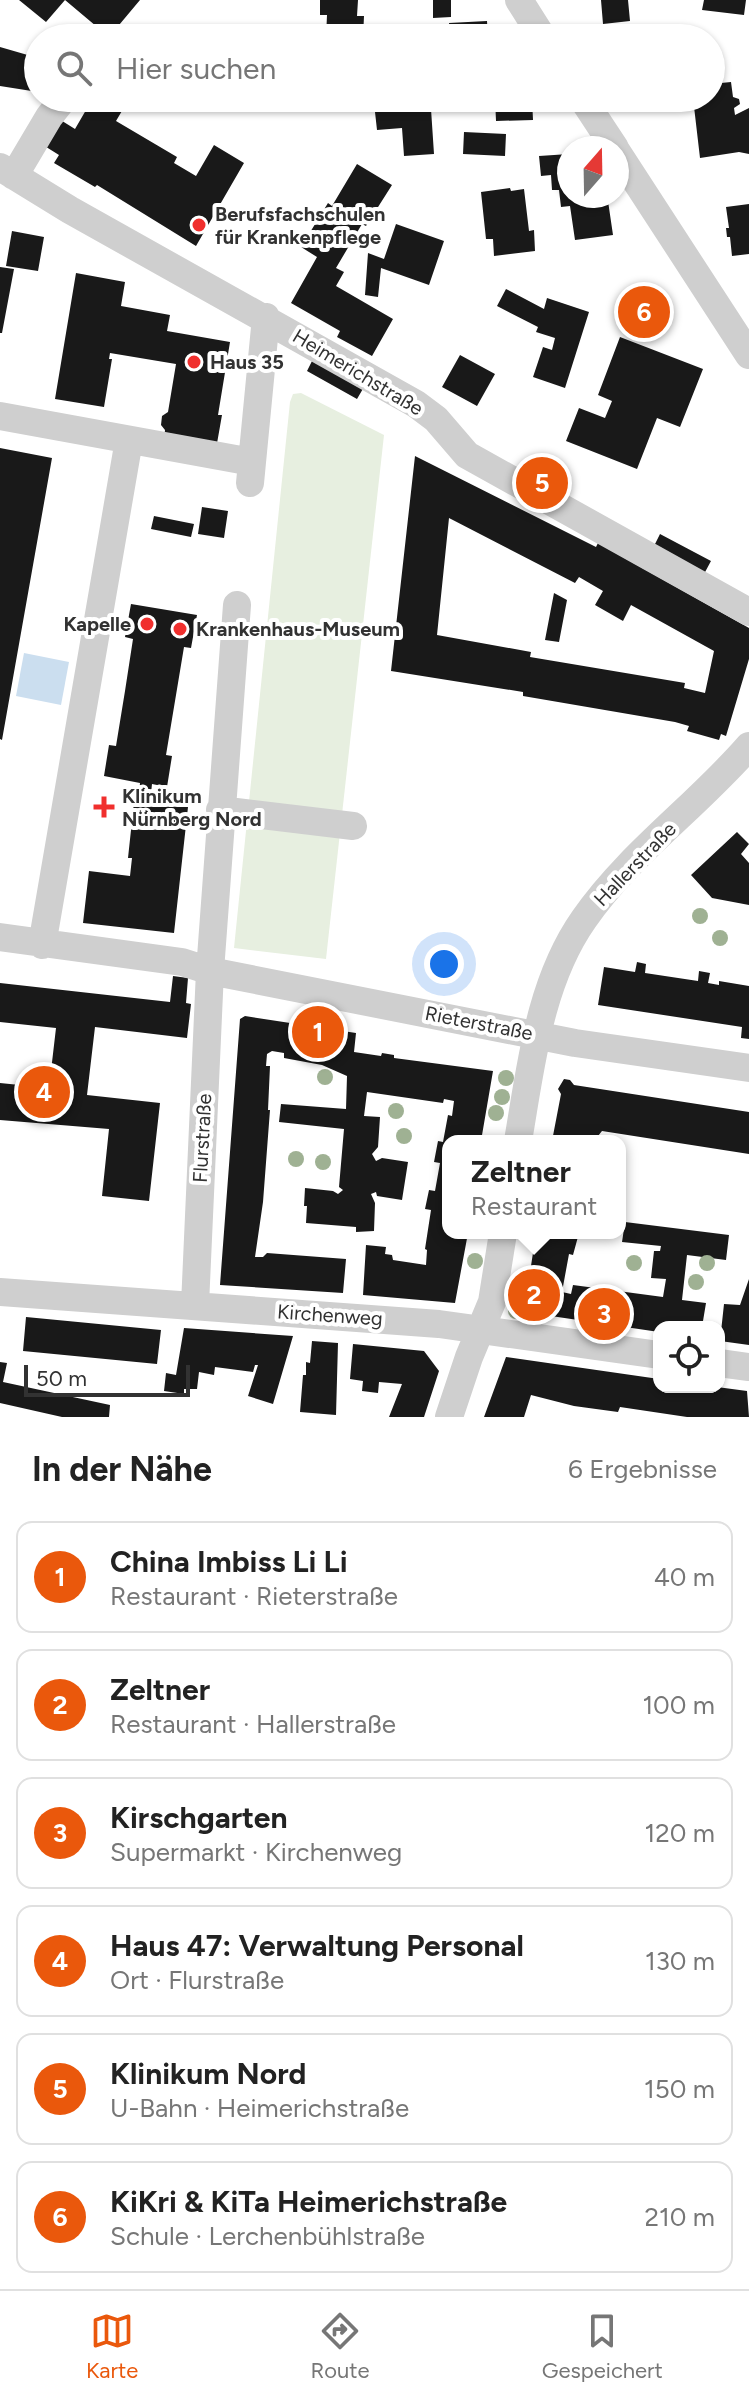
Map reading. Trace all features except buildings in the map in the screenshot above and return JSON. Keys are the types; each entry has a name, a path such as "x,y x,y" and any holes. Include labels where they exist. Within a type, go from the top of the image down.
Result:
{"street":[{"path":"519,0 534,24"},
{"path":"7,172 53,112"},
{"path":"591,112 607,136"},
{"path":"629,170 749,355"},
{"name":"Heimerichstraße","path":"7,172 416,404 436,419 467,455 749,612"},
{"path":"0,416 129,440 251,472 266,317"},
{"path":"42,945 129,440"},
{"name":"Flurstraße","path":"195,1305 210,971 237,605"},
{"name":"Hallerstraße","path":"519,1135 543,1007 556,972 583,920 611,885 749,746"},
{"path":"220,810 353,826"},
{"name":"Rieterstraße","path":"0,937 182,962 210,971 575,1043 749,1068"},
{"path":"449,1417 492,1302 502,1239"},
{"name":"Kirchenweg","path":"0,1292 480,1329 653,1354"},
{"path":"725,1364 749,1367"}],"green space":[{"path":"301,393 384,435 326,959 234,948 290,402 293,394"}],"water":[{"path":"24,653 69,662 61,705 16,696"}],"place":[{"name":"Berufsfachschulen für Krankenpflege","path":"199,225"},
{"name":"KiKri & KiTa Heimerichstraße","path":"644,312"},
{"name":"Haus 35","path":"194,362"},
{"name":"Klinikum Nord","path":"542,483"},
{"name":"Kapelle","path":"147,624"},
{"name":"Krankenhaus-Museum","path":"180,629"},
{"name":"Klinikum Nürnberg Nord","path":"104,807"},
{"name":"China Imbiss Li Li","path":"318,1032"},
{"name":"Haus 47: Verwaltung Personal","path":"44,1092"},
{"name":"Zeltner","path":"534,1295"},
{"name":"Kirschgarten","path":"604,1314"}]}
